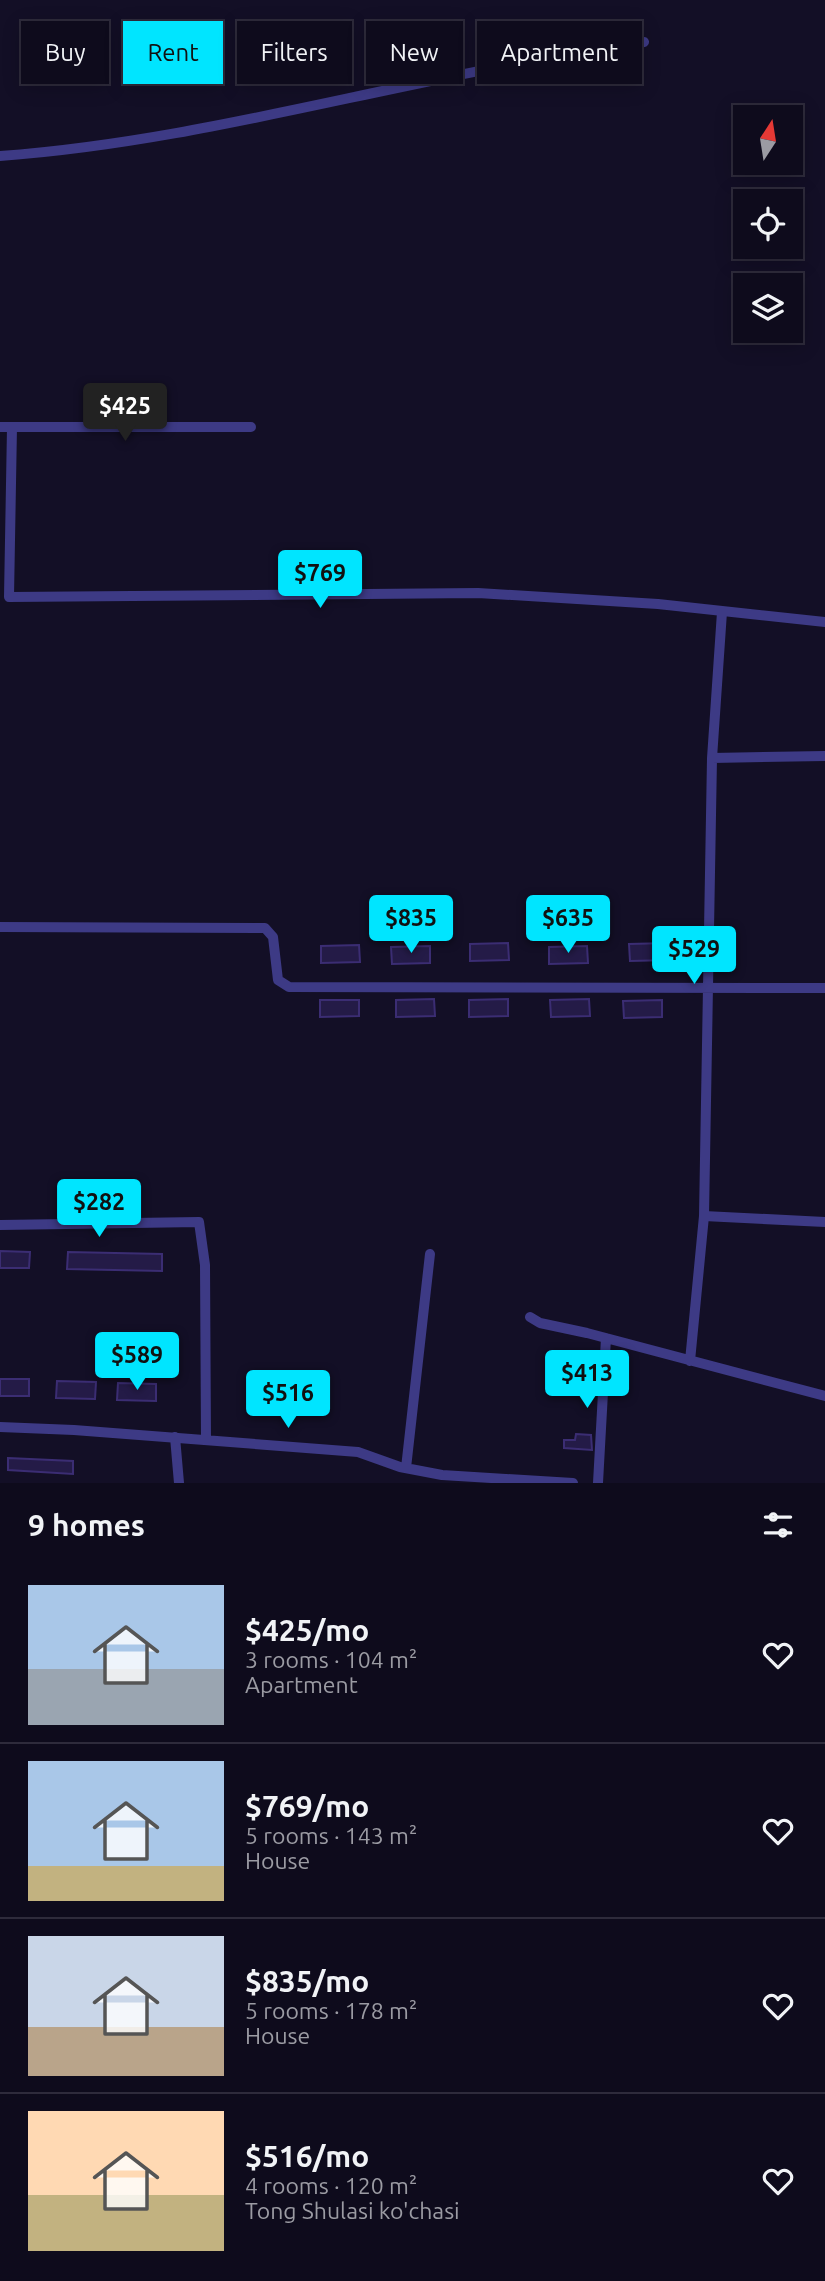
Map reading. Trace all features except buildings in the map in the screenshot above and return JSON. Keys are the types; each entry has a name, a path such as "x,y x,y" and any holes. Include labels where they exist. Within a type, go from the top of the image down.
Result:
{"street":[{"path":"0,156 51,153 209,129 452,76 644,43"},
{"path":"0,427 251,427"},
{"path":"12,427 9,597 478,593 658,604 825,622"},
{"path":"690,1362 704,1216 712,758 722,612"},
{"path":"712,758 825,756"},
{"path":"0,927 265,928 273,937 278,980 289,987 825,988"},
{"path":"704,1216 825,1222"},
{"path":"0,1225 199,1222 205,1265 206,1440"},
{"path":"406,1468 430,1254"},
{"path":"530,1318 540,1323 825,1396"},
{"path":"598,1483 606,1338"},
{"path":"0,1427 175,1437 358,1452 406,1468 442,1475 573,1483"},
{"path":"175,1437 179,1483"}]}
